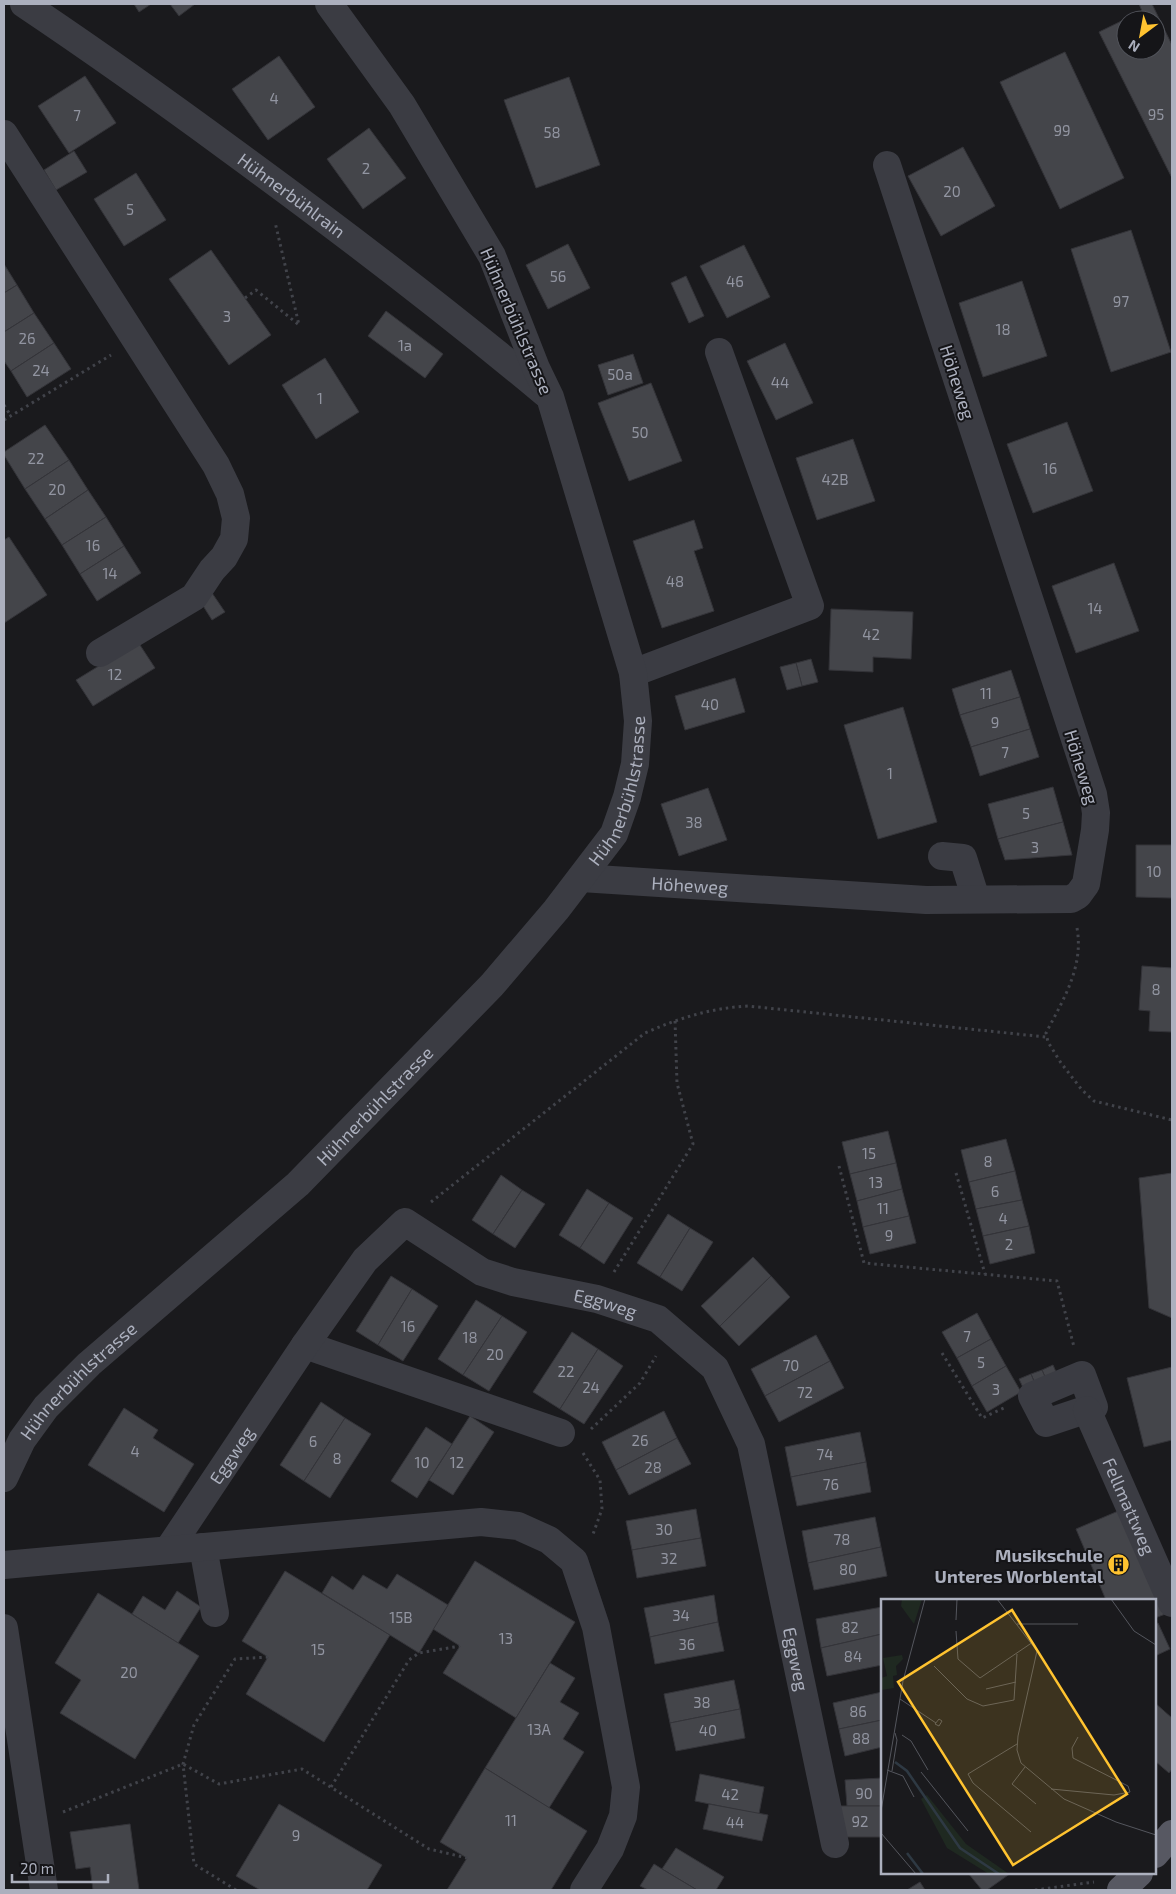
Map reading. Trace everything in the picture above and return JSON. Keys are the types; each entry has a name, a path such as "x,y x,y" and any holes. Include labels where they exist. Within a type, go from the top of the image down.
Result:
{"main road":[{"path":"1156,1853 1172,1834"}],"street":[{"name":"Hühnerbühlrain","path":"24,4 100,54 278,185 459,322 550,397"},
{"name":"Hühnerbühlstrasse","path":"4,1478 22,1440 46,1407 89,1364 298,1184 492,985 537,934 614,834 627,797 635,764 638,722 633,672 550,397 536,368 492,256 402,105 329,4"},
{"path":"4,134 216,464 230,494 236,518 234,539 224,557 212,570 194,597 106,641"},
{"name":"Höheweg","path":"581,878 926,900 1071,899 1078,895 1086,884 1096,813 1090,785 887,165"},
{"path":"633,672 810,606 719,352"},
{"path":"942,856 963,858 976,899"},
{"name":"Eggweg","path":"168,1550 305,1345 365,1260 405,1222 482,1272 513,1282 597,1299 658,1319 715,1368 752,1444 835,1844"},
{"path":"305,1345 568,1439"},
{"path":"1082,1375 1032,1396 1046,1423 1087,1410"},
{"name":"Fellmattweg","path":"1082,1375 1094,1407 1087,1410 1172,1603"},
{"path":"4,1565 481,1522 518,1526 549,1540 574,1561 596,1627 626,1787 623,1816 610,1849 584,1890"},
{"path":"203,1547 215,1613"},
{"path":"4,1628 15,1764 33,1815 44,1890"}],"path":[{"path":"245,298 256,290 300,326 269,197 278,185"},
{"path":"4,420 86,371"},
{"path":"4,405 11,416"},
{"path":"1076,927 1078,937 1077,954 1072,981 1046,1033 1046,1037 1071,1076 1094,1101 1172,1120"},
{"path":"405,1222 646,1033 675,1020 722,1008 748,1006 1046,1037"},
{"path":"597,1299 693,1144 676,1083 675,1020"},
{"path":"840,1166 864,1263 1056,1281 1082,1375"},
{"path":"956,1173 985,1274"},
{"path":"574,1561 588,1547 602,1509 600,1480 582,1451 568,1439 640,1383 653,1360 676,1334"},
{"path":"942,1353 982,1418"},
{"path":"331,1787 409,1660 419,1653 460,1646"},
{"path":"236,1890 194,1864 183,1764 194,1725 235,1659 268,1657"},
{"path":"183,1764 219,1784 302,1769 429,1849 467,1858"},
{"path":"33,1815 54,1816 183,1764"},
{"path":"1035,1890 1132,1880"}],"building":[{"path":"134,4 151,4 139,12"},
{"path":"170,4 195,4 179,16"},
{"path":"1139,4 1152,4 1155,10 1142,10"},
{"path":"1116,24 1116,60 1166,60 1166,33 1172,45 1172,178 1099,32"},
{"path":"1065,52 1124,178 1060,209 1000,82"},
{"path":"279,56 315,107 268,140 232,89"},
{"path":"85,76 116,123 69,153 38,106"},
{"path":"569,77 600,165 536,188 504,100"},
{"path":"369,128 406,178 363,209 327,159"},
{"path":"963,147 995,206 941,236 908,176"},
{"path":"74,151 87,172 56,190 44,170"},
{"path":"136,173 166,220 124,246 94,199"},
{"path":"1131,230 1171,352 1111,372 1071,249"},
{"path":"568,244 590,288 548,309 526,265"},
{"path":"744,245 770,297 727,318 700,266"},
{"path":"211,250 271,335 229,365 169,279"},
{"path":"4,264 17,285 4,293"},
{"path":"686,276 704,316 689,323 671,283"},
{"path":"1022,281 1047,356 983,377 959,303"},
{"path":"17,285 34,313 4,332 4,293"},
{"path":"386,311 443,354 425,378 368,336"},
{"path":"34,313 54,343 11,371 4,361 4,332"},
{"path":"54,343 71,369 27,397 11,371"},
{"path":"785,343 813,403 776,420 747,361"},
{"path":"633,354 643,383 608,395 598,365"},
{"path":"325,358 359,412 316,439 282,385"},
{"path":"651,383 682,461 629,481 598,403"},
{"path":"1067,422 1093,491 1033,513 1007,444"},
{"path":"45,425 69,460 25,489 4,452"},
{"path":"853,439 875,501 817,520 796,458"},
{"path":"69,460 88,490 45,519 25,489"},
{"path":"88,490 106,517 62,545 45,519"},
{"path":"106,517 124,546 80,574 62,545"},
{"path":"694,520 703,548 694,551 714,611 662,628 633,541"},
{"path":"9,537 47,595 4,623 4,540"},
{"path":"124,546 141,573 97,601 80,574"},
{"path":"1114,563 1139,631 1076,653 1052,586"},
{"path":"212,593 225,612 212,620 200,601"},
{"path":"831,609 913,612 911,659 873,657 873,672 829,670"},
{"path":"138,642 155,668 93,706 76,680"},
{"path":"811,659 818,682 802,686 796,663"},
{"path":"796,663 802,686 787,690 780,667"},
{"path":"1011,670 1020,697 960,715 952,689"},
{"path":"735,678 745,712 685,730 675,696"},
{"path":"1020,697 1030,729 971,747 960,715"},
{"path":"903,707 937,822 878,839 844,725"},
{"path":"1030,729 1039,757 980,776 971,747"},
{"path":"1053,787 1063,822 998,839 988,804"},
{"path":"708,788 727,840 679,856 661,804"},
{"path":"1063,822 1072,855 1005,860 998,839"},
{"path":"1136,845 1172,845 1172,898 1136,897"},
{"path":"1142,966 1172,968 1172,1032 1149,1031 1150,1011 1139,1010"},
{"path":"888,1131 896,1163 850,1174 842,1142"},
{"path":"1006,1139 1015,1171 969,1182 961,1150"},
{"path":"896,1163 902,1189 857,1201 850,1174"},
{"path":"1015,1171 1022,1200 976,1209 969,1182"},
{"path":"1172,1173 1172,1318 1149,1308 1139,1178"},
{"path":"501,1175 522,1190 493,1234 472,1220"},
{"path":"587,1189 609,1203 580,1248 559,1235"},
{"path":"902,1189 909,1216 863,1227 857,1201"},
{"path":"522,1190 545,1204 515,1248 493,1234"},
{"path":"1022,1200 1029,1226 983,1236 976,1209"},
{"path":"609,1203 633,1218 604,1264 580,1248"},
{"path":"668,1214 690,1228 660,1277 637,1263"},
{"path":"909,1216 916,1243 870,1254 863,1227"},
{"path":"1029,1226 1035,1253 990,1264 983,1236"},
{"path":"690,1228 713,1242 682,1291 660,1277"},
{"path":"753,1257 771,1276 720,1326 701,1306"},
{"path":"391,1276 412,1289 378,1345 356,1331"},
{"path":"771,1276 790,1297 739,1346 720,1326"},
{"path":"412,1289 438,1306 403,1361 378,1345"},
{"path":"476,1300 502,1316 463,1375 438,1359"},
{"path":"977,1313 991,1339 957,1358 942,1332"},
{"path":"502,1316 527,1332 489,1391 463,1375"},
{"path":"572,1332 598,1349 560,1409 533,1392"},
{"path":"816,1335 830,1361 765,1396 751,1369"},
{"path":"991,1339 1006,1366 972,1386 957,1358"},
{"path":"598,1349 623,1366 584,1424 560,1409"},
{"path":"830,1361 844,1388 779,1422 765,1396"},
{"path":"1053,1365 1060,1381 1049,1386 1042,1370"},
{"path":"1006,1366 1021,1392 987,1412 972,1386"},
{"path":"1172,1367 1172,1440 1144,1447 1127,1378"},
{"path":"1042,1370 1049,1386 1038,1391 1031,1374"},
{"path":"1031,1374 1038,1391 1027,1396 1019,1379"},
{"path":"321,1402 345,1418 304,1481 280,1465"},
{"path":"124,1408 158,1430 153,1438 194,1464 164,1512 88,1465"},
{"path":"664,1411 677,1438 616,1470 602,1442"},
{"path":"470,1416 494,1432 453,1495 429,1480"},
{"path":"345,1418 371,1434 330,1498 304,1481"},
{"path":"426,1427 452,1444 417,1498 391,1481"},
{"path":"860,1432 866,1462 791,1477 785,1447"},
{"path":"677,1438 691,1464 629,1495 616,1470"},
{"path":"866,1462 871,1492 797,1506 791,1477"},
{"path":"696,1509 701,1538 632,1550 626,1521"},
{"name":"Musikschule Unteres Worblental","path":"1123,1509 1168,1613 1156,1618 1156,1599 1106,1599 1076,1529"},
{"path":"875,1517 881,1547 808,1563 802,1531"},
{"path":"701,1538 706,1566 637,1578 632,1550"},
{"path":"881,1547 887,1576 814,1590 808,1563"},
{"path":"475,1561 575,1622 516,1718 443,1673 460,1646 433,1629"},
{"path":"285,1571 390,1635 324,1742 246,1694 268,1657 242,1641"},
{"path":"397,1574 448,1605 419,1653 322,1593 332,1576 353,1590 363,1575 387,1589"},
{"path":"177,1591 201,1607 178,1643 132,1614 143,1596 165,1610"},
{"path":"98,1593 199,1656 135,1759 60,1713 81,1680 55,1663"},
{"path":"714,1595 718,1622 650,1637 644,1608"},
{"path":"881,1607 881,1634 821,1648 816,1619"},
{"path":"718,1622 724,1651 655,1664 650,1637"},
{"path":"1158,1623 1170,1649 1156,1656 1156,1624"},
{"path":"881,1634 881,1665 827,1676 821,1648"},
{"path":"550,1663 575,1678 560,1702 579,1713 563,1739 584,1752 549,1808 485,1768"},
{"path":"734,1680 740,1709 670,1723 664,1694"},
{"path":"881,1692 881,1720 839,1729 833,1703"},
{"path":"1156,1704 1172,1718 1172,1769 1169,1773 1156,1762"},
{"path":"740,1709 745,1738 676,1751 670,1723"},
{"path":"881,1720 881,1747 845,1756 839,1729"},
{"path":"485,1768 587,1831 551,1890 447,1890 467,1858 440,1842"},
{"path":"700,1774 764,1787 759,1814 695,1801"},
{"path":"881,1778 881,1806 847,1806 845,1780"},
{"path":"279,1804 382,1865 367,1890 260,1890 236,1876"},
{"path":"709,1804 768,1815 762,1841 703,1829"},
{"path":"837,1806 881,1806 881,1837 839,1837"},
{"path":"130,1824 139,1890 93,1890 90,1867 76,1869 70,1832"},
{"path":"676,1848 724,1877 716,1890 697,1890 662,1869"},
{"path":"654,1864 697,1890 648,1890 640,1886"},
{"path":"969,1874 1010,1874 987,1890 982,1890"},
{"path":"920,1882 925,1890 907,1890"}],"place":[{"name":"Musikschule Unteres Worblental","path":"1119,1565"}]}
